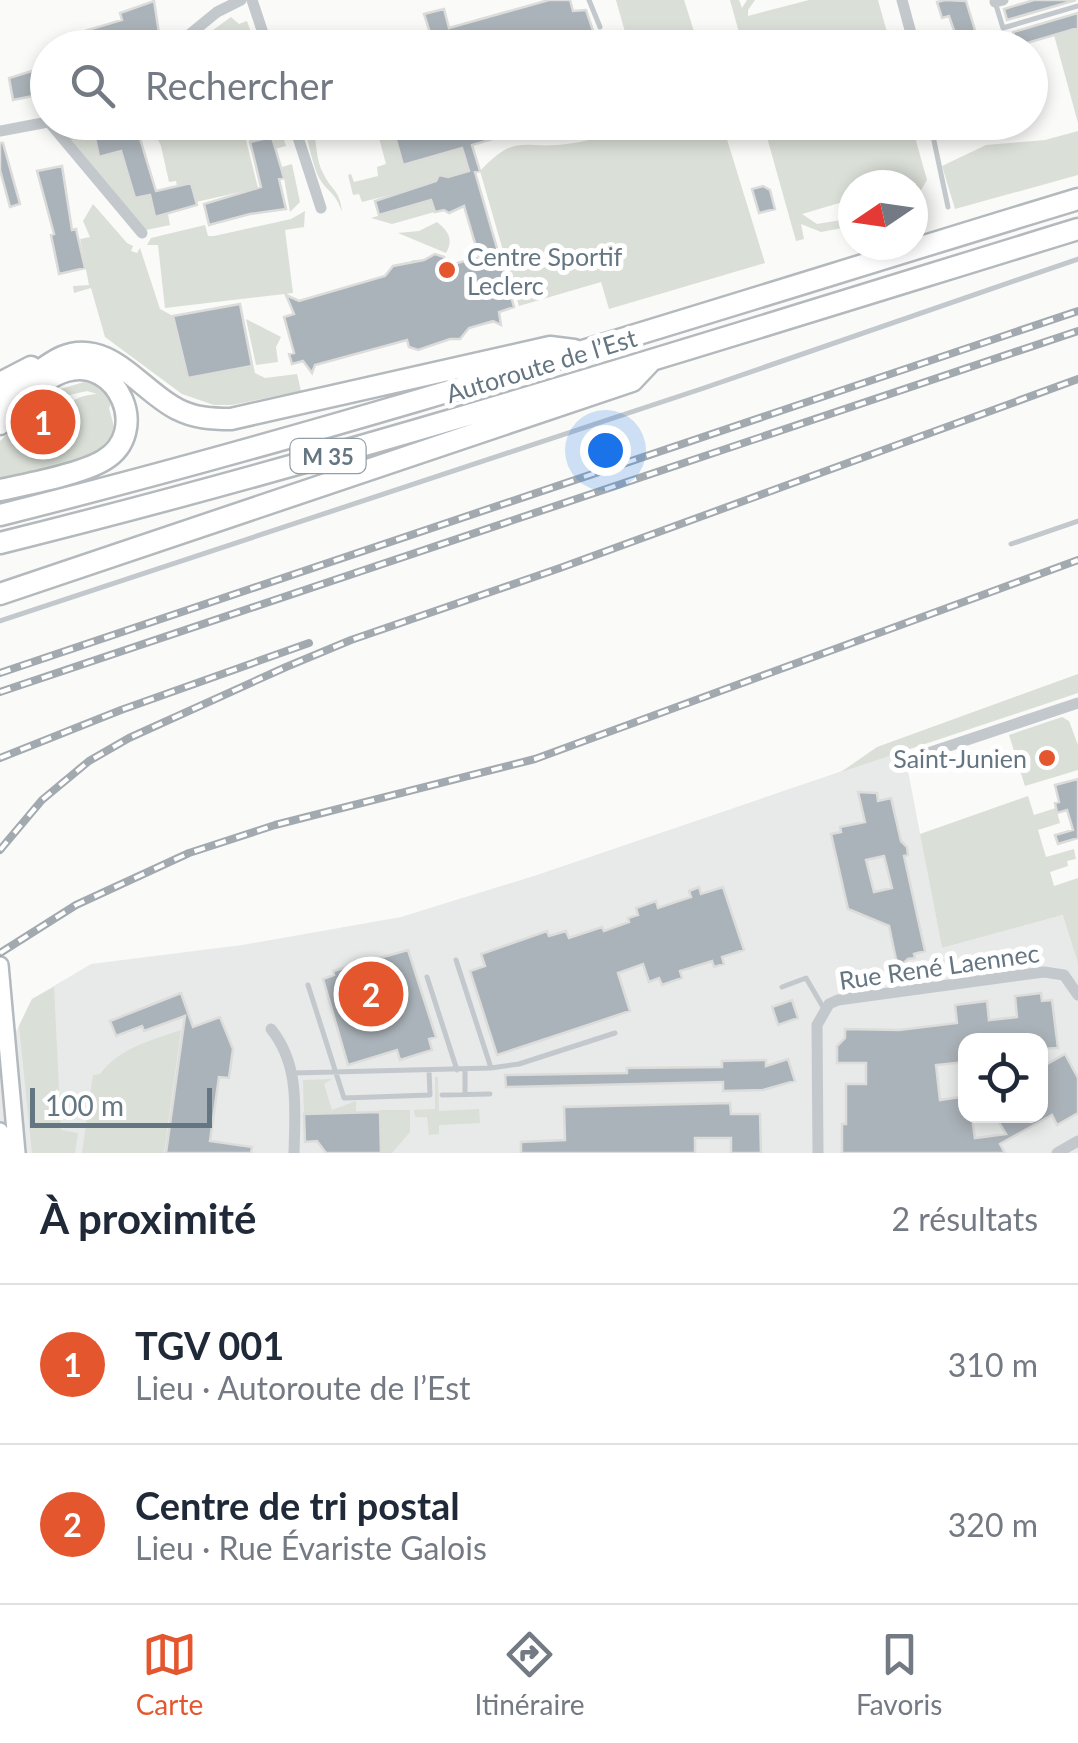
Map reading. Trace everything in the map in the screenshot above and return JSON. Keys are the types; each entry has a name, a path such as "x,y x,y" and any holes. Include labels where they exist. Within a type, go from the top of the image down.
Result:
{"highway":[{"name":"Autoroute de l’Est","path":"0,515 290,438 1078,200"},
{"name":"Autoroute de l’Est","path":"0,543 281,469 1078,229"},
{"path":"0,383 59,350 90,347 110,352 173,396 195,405 214,410 305,404"},
{"path":"0,405 53,363 80,353 97,354 116,363 162,400 196,416 230,419 550,347 586,351"},
{"path":"0,594 632,381 653,360"},
{"path":"0,424 49,378 82,369 108,378 116,387 128,420 121,444 104,460 0,490"}],"street":[{"path":"195,30 217,12 241,0"},
{"path":"252,0 262,30"},
{"path":"902,0 910,30"},
{"path":"0,131 30,125"},
{"path":"63,140 142,233"},
{"path":"298,140 321,208"},
{"path":"910,760 1077,707"},
{"path":"0,965 17,1153"},
{"name":"Rue René Laennec","path":"818,1153 817,1025 824,1010 838,1000 1044,972 1064,975 1078,996"},
{"path":"271,1029 285,1046 293,1073 294,1153"},
{"path":"0,1130 2,1153"},
{"path":"1057,1153 1078,1141"}],"lane":[{"path":"589,0 600,27"},
{"path":"999,1 1003,28 1078,6"},
{"path":"934,140 948,207"},
{"path":"0,621 1078,259"},
{"path":"1011,544 1078,521"},
{"path":"456,960 491,1068"},
{"path":"427,977 461,1070 465,1094"},
{"path":"782,986 806,978 824,1010"},
{"path":"308,985 344,1098 430,1094 429,1071"},
{"path":"293,1073 491,1068 519,1064 614,1033"},
{"path":"442,1094 490,1094"}],"shaded area":[{"path":"616,0 684,0 694,30 624,30"},
{"path":"730,0 739,0 742,8 747,0 755,0 748,16 809,0 878,0 886,30 738,30"},
{"path":"231,17 239,24 247,21 250,30 213,30"},
{"path":"1078,28 1078,123 1054,35"},
{"path":"1078,131 1078,175 955,209 942,166 986,145 1048,139"},
{"path":"70,140 95,140 99,156 121,151 135,198 150,195 155,216 168,214 170,225 146,230"},
{"path":"158,140 246,140 258,188 196,202 191,183 177,186 176,181 169,182"},
{"path":"273,140 284,140 286,146 275,149"},
{"path":"308,140 315,140 321,169 339,199 342,212 319,178"},
{"name":"Centre Sportif Leclerc","path":"380,140 396,140 403,164 462,148 470,173 463,178 476,174 514,307 495,313 497,322 466,329 460,339 419,350 409,347 406,340 313,369 310,361 296,360 284,317 296,313 298,301 388,276 413,260 435,254 444,257 447,266 478,257 463,204 450,213 445,209 392,224 371,218 423,202 410,190 362,202 359,194 353,195 348,175 354,182 378,176 377,167 386,164"},
{"path":"727,140 765,263 609,309 601,282 519,306 480,171 512,147 583,141"},
{"path":"768,140 916,140 924,170 838,170 838,203 802,214 817,224 838,220 838,229 821,232 801,224 804,239 796,241"},
{"path":"292,164 300,202 290,212 282,167"},
{"path":"93,204 133,246 131,251 137,253 140,248 160,309 173,316 240,304 255,373 265,378 297,374 301,391 214,405 182,394 105,337 91,288 74,293 73,286 89,285 80,239 90,237 83,221"},
{"path":"305,211 304,227 285,230 293,293 165,308 158,245 147,245 151,238 205,225 208,236 214,236 291,219"},
{"path":"437,222 449,236 446,253 398,233 419,231"},
{"path":"246,319 281,337 276,347 278,362 256,365"},
{"path":"84,382 96,384 113,400 109,408 116,434 107,446 80,462 0,481 0,441 54,391","holes":["87,391 97,394 67,406 48,455 17,443 12,431 33,437 44,407 52,410 61,397"]},
{"path":"1078,674 1078,693 841,772 877,747"},
{"name":"Saint-Junien","path":"1062,717 1069,721 1078,745 1078,770 1025,786 1009,735"},
{"path":"904,750 942,948 1078,911 1078,1153 0,1153 0,1064 32,999 91,964 242,945 401,917"},
{"path":"1028,796 1034,815 1056,808 1060,823 1038,830 1046,857 1074,849 1076,859 1050,872 1054,886 1078,878 1078,963 1063,915 942,948 920,834"},
{"path":"54,987 61,1130 78,1133 75,1153 32,1153 19,1026 32,999"},
{"path":"181,1030 164,1153 82,1153 93,1075 100,1074 127,1051"},
{"path":"435,1077 439,1111 479,1109 480,1123 439,1125 439,1134 429,1135 427,1117 415,1117 414,1110 435,1109"},
{"path":"332,1079 324,1084 332,1110 356,1101 356,1113 304,1114 303,1080"},
{"path":"380,1110 410,1110 410,1132 392,1153 381,1153"}],"building":[{"path":"549,0 570,0 573,11 586,10 593,30 429,30 424,14 444,9 449,28"},
{"path":"1034,0 1076,0 1007,20 1004,9"},
{"path":"154,1 159,30 88,30 122,20 120,13"},
{"path":"966,1 975,30 954,30 949,16 942,18 937,2"},
{"path":"1078,13 1078,28 1048,37 1048,30 1020,30"},
{"path":"30,72 30,97 13,100 9,78"},
{"path":"95,140 140,140 156,191 191,183 197,205 155,217 150,195 135,198 121,151 99,157"},
{"path":"273,140 284,178 279,179 286,209 209,225 204,204 261,187 250,142"},
{"name":"Centre Sportif Leclerc","path":"396,140 489,140 472,145 480,171 475,172 514,307 499,312 501,325 493,321 469,328 460,339 418,350 409,347 407,340 315,365 312,373 303,361 292,364 289,354 294,353 284,317 294,314 286,295 299,301 385,276 393,266 435,254 444,257 447,266 479,257 464,206 449,213 435,212 431,200 379,215 375,201 436,181 439,175 448,177 469,171 462,148 403,165"},
{"path":"0,143 20,204 10,207 0,170"},
{"path":"62,166 72,230 76,229 85,268 59,274 51,235 54,234 37,171"},
{"path":"763,186 770,190 775,209 759,213 752,189"},
{"path":"240,304 252,366 188,378 173,316"},
{"path":"1078,779 1078,838 1058,844 1055,835 1073,830 1067,810 1057,813 1055,785"},
{"path":"858,792 877,793 878,801 891,798 901,841 907,847 908,855 904,856 925,951 914,954 915,958 898,969 889,926 848,909 831,834 841,832 840,827 865,822","holes":["884,856 892,888 874,892 866,860"]},
{"path":"699,887 701,894 723,887 744,950 722,957 724,964 714,967 712,961 680,971 682,978 662,985 659,978 649,982 643,964 618,973 630,1011 497,1055 470,971 485,966 481,954 547,931 549,936 566,931 569,938 602,927 604,931 629,922 628,918 638,915 636,908 656,901 658,908 691,897 689,891"},
{"path":"408,950 436,1037 429,1039 432,1050 400,1060 397,1050 348,1065 323,979 334,975 333,971"},
{"path":"181,993 193,1027 220,1017 233,1049 229,1078 219,1077 210,1141 252,1147 251,1153 166,1153 185,1016 116,1036 110,1021"},
{"path":"1041,993 1042,1001 1052,1000 1058,1048 1048,1049 1048,1033 958,1033 958,1063 936,1065 940,1100 958,1097 958,1123 973,1123 975,1138 1006,1134 999,1123 1038,1123 1000,1144 1005,1153 842,1153 846,1084 866,1084 866,1063 837,1063 837,1046 845,1038 845,1029 899,1030 957,1023 955,1005 987,1001 989,1020 1017,1017 1015,996"},
{"path":"792,1000 798,1018 778,1025 772,1007"},
{"path":"1065,1054 1078,1078 1078,1113 1057,1125 1052,1115 1048,1117 1048,1064"},
{"path":"788,1059 795,1081 763,1090 723,1091 723,1082 506,1087 505,1075 722,1067 722,1061 766,1060 766,1066"},
{"path":"730,1103 731,1114 760,1114 761,1153 731,1153 731,1138 695,1138 695,1153 521,1153 521,1142 565,1140 564,1107"},
{"path":"380,1112 381,1153 326,1153 317,1141 305,1142 304,1114"}],"railway":[{"path":"0,673 1078,311"},
{"path":"0,692 1078,331"},
{"path":"0,850 42,800 89,761 129,738 286,667 351,640 1078,379"},
{"path":"0,953 76,905 189,853 275,825 535,759 1078,560"},
{"path":"0,758 309,643"}],"place":[{"name":"Centre Sportif Leclerc","path":"447,270"},
{"name":"TGV 001","path":"43,422"},
{"name":"Saint-Junien","path":"1047,758"},
{"name":"Centre de tri postal","path":"371,994"}]}
